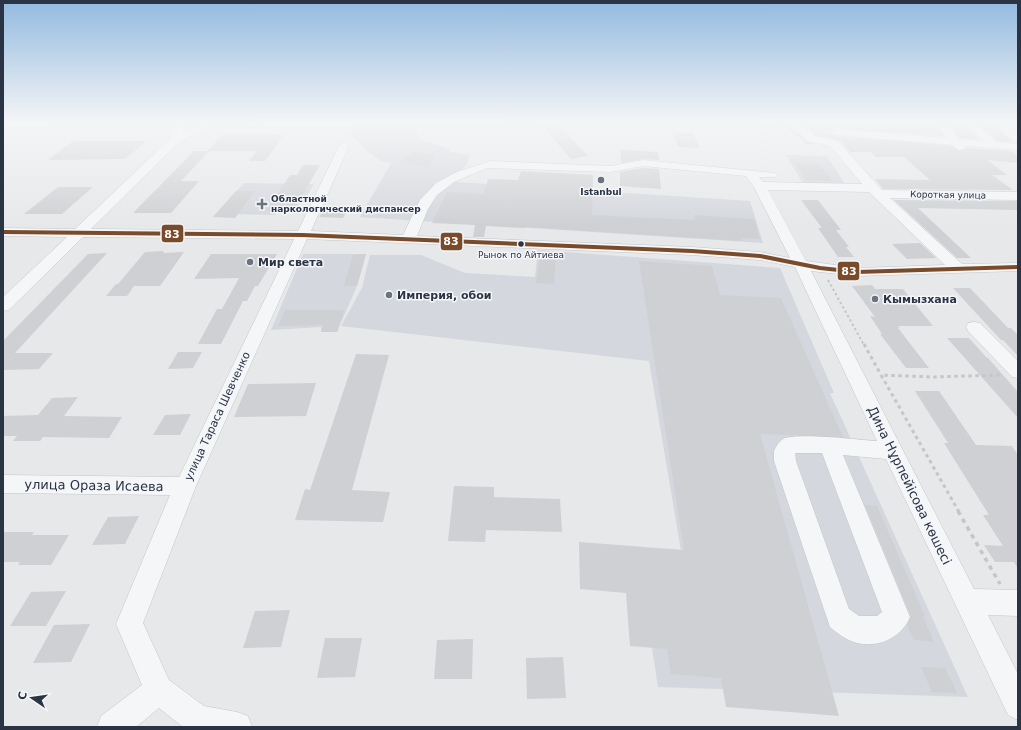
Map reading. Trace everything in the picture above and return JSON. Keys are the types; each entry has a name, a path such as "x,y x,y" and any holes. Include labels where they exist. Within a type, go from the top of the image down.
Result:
{"street":[{"path":"3,306 156,157"},
{"name":"улица Тараса Шевченко","path":"159,690 129,624 184,486 339,157"},
{"path":"849,157 875,191 958,269"},
{"path":"408,240 419,212 431,193 440,184 480,166 490,164 611,169 643,163 771,175"},
{"path":"750,174 760,186"},
{"name":"Короткая улица","path":"760,186 1018,196"},
{"name":"Дина Нұрпейісова көшесі","path":"760,186 811,266 893,451 1018,705"},
{"path":"3,232 302,236 692,251 760,256 811,266 857,272 1018,267"},
{"path":"974,327 1011,373"},
{"path":"828,444 897,617 881,630 855,629 839,618 785,461 784,451 790,445 828,444 893,451"},
{"name":"улица Ораза Исаева","path":"3,484 184,486"},
{"path":"968,602 1015,603"},
{"path":"112,727 159,690 198,720 237,727"}],"path":[{"path":"811,266 833,287 881,376 1015,603"},
{"path":"881,376 933,377 1011,373"}],"shaded area":[{"path":"375,157 469,157 467,164 462,170 441,181 750,201 763,243 360,217 391,163 381,161"},
{"path":"787,157 828,157 846,186 804,185"},
{"name":"Областной наркологический диспансер","path":"244,183 314,184 306,197 302,197 295,211 278,211 275,215 237,214 213,217"},
{"path":"538,250 780,268 834,393 830,393 968,697 658,687 647,616 681,551 649,361 341,326 362,288 370,255 421,255 465,273 535,277"},
{"path":"303,254 366,254 357,286 337,332 321,332 321,327 271,330"}],"building":[{"path":"52,157 127,157 125,159 48,160"},
{"path":"188,157 203,157 181,181 199,181 171,213 133,213"},
{"path":"252,157 268,157 265,161 249,161"},
{"path":"406,157 434,157 428,168 400,160"},
{"path":"569,157 582,157 571,159"},
{"path":"621,157 659,157 659,160 643,159 621,163"},
{"path":"904,157 1018,157 1018,163 987,160 1007,175 992,175 1013,190 883,189 875,179 930,180"},
{"path":"795,163 820,164 833,181 806,180"},
{"path":"303,165 320,165 293,211 266,211 290,175 297,175"},
{"path":"643,168 659,169 661,189 620,186 620,172"},
{"path":"521,171 593,175 592,215 695,220 694,215 754,219 760,239 741,238 742,241 525,227 486,226 484,237 473,237 475,225 432,223 447,192 484,194 488,179 518,180"},
{"path":"58,187 93,187 62,214 24,214"},
{"path":"236,191 255,191 235,218 213,217"},
{"path":"801,200 818,200 841,230 836,230 849,247 846,247 854,257 838,257 818,228 822,228"},
{"path":"894,200 1018,201 1018,210 918,208 971,258 957,258"},
{"path":"326,206 349,207 343,218 319,217"},
{"path":"920,243 936,258 907,259 892,244"},
{"path":"164,251 163,253 184,252 160,286 134,286 127,296 106,296 145,252"},
{"path":"107,253 15,353 53,353 39,369 3,370 3,341 88,254"},
{"path":"211,254 277,254 258,286 255,286 247,301 243,301 221,344 198,344 217,309 222,309 239,278 194,279"},
{"path":"366,254 357,286 344,286 353,255"},
{"path":"540,256 556,256 554,284 536,283"},
{"path":"639,261 712,266 720,295 781,298 843,437 760,434 839,716 726,707 721,678 671,674 667,649 630,646 626,593 580,589 579,542 684,550"},
{"path":"872,285 875,289 903,289 933,326 898,326 929,368 906,368 880,334 882,334 870,316 875,317 852,286"},
{"path":"953,288 970,288 1008,328 1011,328 1018,335 1018,356 1003,340 1001,340"},
{"path":"285,310 344,310 337,332 321,332 323,325 278,326"},
{"path":"947,338 969,338 988,358 1018,392 1018,418"},
{"path":"178,352 202,352 193,368 168,369"},
{"path":"356,354 389,355 352,490 390,492 383,522 295,520 305,489 310,490"},
{"path":"316,383 306,416 234,417 248,384"},
{"path":"915,391 939,391 976,445 1012,446 1018,455 1018,569 1014,562 995,562 984,545 1003,546 983,515 989,515 944,443 948,443"},
{"path":"78,397 64,416 122,417 109,438 43,437 40,441 13,441 17,436 3,436 3,416 38,415 52,398"},
{"path":"191,414 180,435 153,435 165,415"},
{"path":"454,486 494,487 494,497 560,499 562,532 486,530 485,542 448,541"},
{"path":"865,505 877,506 925,616 923,616 934,642 914,640 907,625 911,616"},
{"path":"139,516 125,544 92,545 108,517"},
{"path":"3,532 34,532 32,535 69,535 51,565 18,565 20,562 3,562"},
{"path":"66,591 46,626 10,626 31,592"},
{"path":"290,610 281,647 243,648 255,611"},
{"path":"90,624 71,662 33,663 54,625"},
{"path":"325,638 362,638 355,677 317,678"},
{"path":"473,639 472,679 434,679 437,640"},
{"path":"563,657 566,698 527,699 526,658"},
{"path":"921,667 945,668 957,693 932,692"}],"transit line":[{"name":"83","path":"3,232 302,235 692,251 760,256 820,268 857,272 1018,267"}],"place":[{"name":"Istanbul","path":"601,180"},
{"name":"Областной наркологический диспансер","path":"262,204"},
{"name":"Рынок по Айтиева","path":"521,244"},
{"name":"Мир света","path":"250,262"},
{"name":"Империя, обои","path":"389,295"},
{"name":"Кымызхана","path":"875,299"}]}
